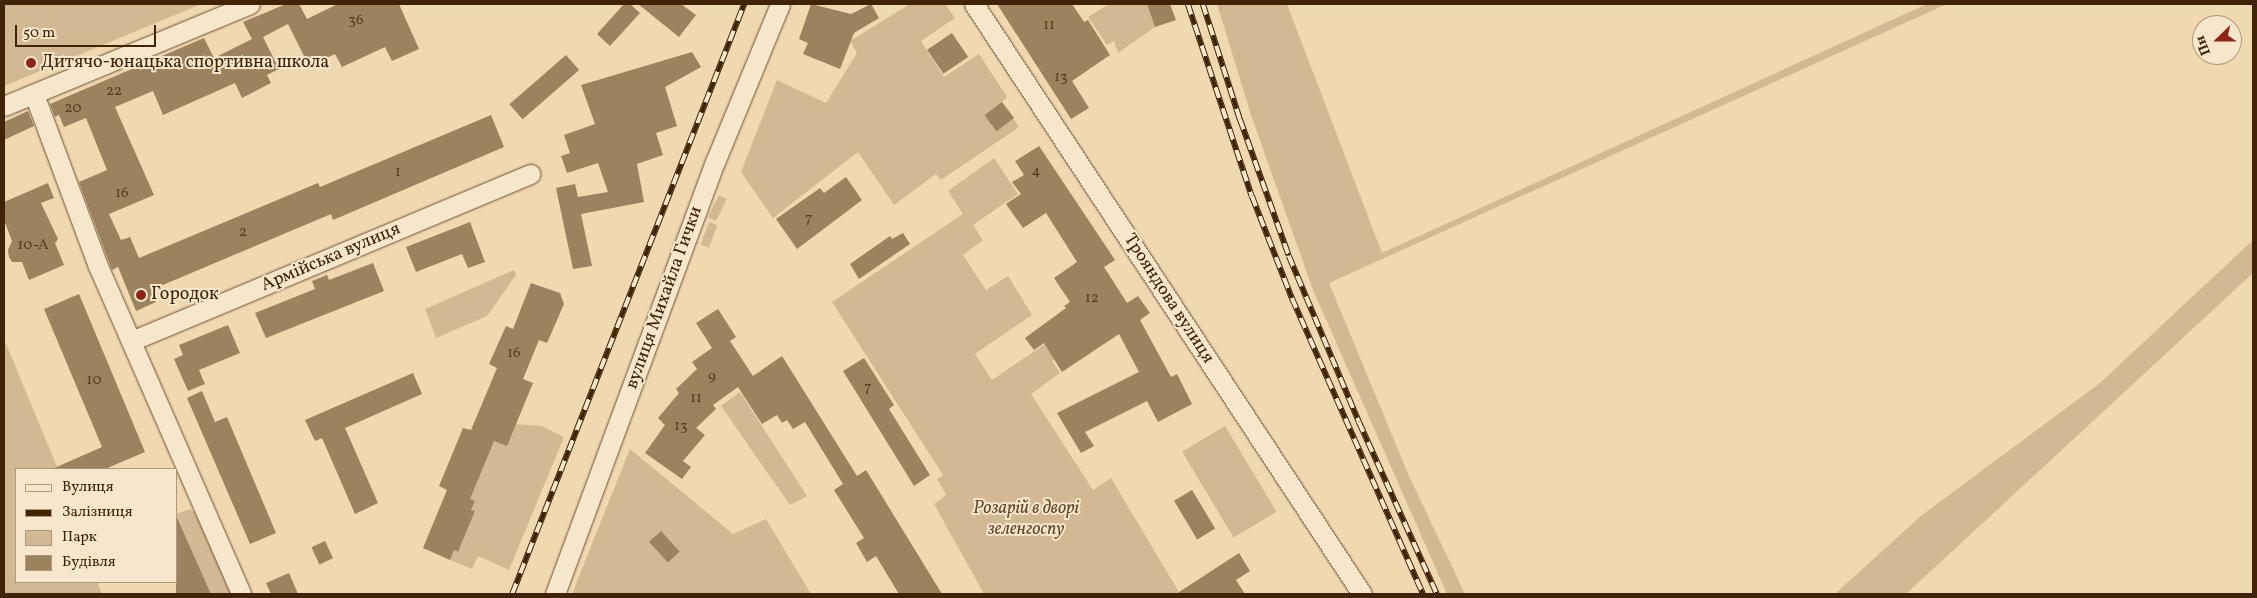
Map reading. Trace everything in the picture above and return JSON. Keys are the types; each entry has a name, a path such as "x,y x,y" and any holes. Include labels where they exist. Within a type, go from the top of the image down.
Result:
{"street":[{"path":"4,106 250,4"},
{"name":"вулиця Михайла Гички","path":"555,594 715,162 780,4"},
{"name":"Трояндова вулиця","path":"974,4 1362,594"},
{"path":"34,94 98,266 241,594"},
{"name":"Армійська вулиця","path":"130,341 531,174"}],"green space":[{"name":"Дитячо-юнацька спортивна школа","path":"4,4 199,4 199,5 4,86"},
{"path":"910,4 945,4 955,18 921,41 944,77 979,54 1007,97 1002,102 1019,127 941,180 936,174 894,205 858,152 773,218 741,172 777,80 826,103 857,53 850,41"},
{"path":"1109,4 1147,4 1155,27 1118,53 1114,41 1107,45 1088,17"},
{"path":"1217,4 1287,4 1382,253 1927,4 1947,4 1329,283 1409,476 1465,594 1447,594 1313,290 1251,115"},
{"name":"Розарій в дворі зеленгоспу","path":"994,158 1018,194 973,225 983,240 963,255 986,290 1008,276 1032,315 975,354 992,380 1048,342 1059,357 1052,361 1060,373 1031,394 1093,490 1111,478 1180,594 984,594 934,504 946,495 937,479 943,475 832,302 963,214 948,191"},
{"path":"719,195 727,199 716,221 708,217"},
{"path":"709,222 717,225 709,248 700,244"},
{"path":"2253,240 2253,273 1906,594 1835,594 1922,515 2100,383"},
{"path":"514,270 516,275 487,316 436,338 425,309"},
{"path":"4,339 58,468 15,468 15,583 97,583 102,594 4,594"},
{"path":"740,392 807,496 790,505 721,406"},
{"path":"516,424 542,426 564,437 509,570 478,556 472,569 450,560 454,550 458,552 475,511 471,510 475,501 466,497 491,439"},
{"path":"1225,426 1277,512 1234,537 1182,452"},
{"path":"630,449 733,534 766,519 811,594 572,594"},
{"path":"190,509 195,513 231,594 211,594 178,519 178,513"}],"building":[{"path":"286,4 299,4 307,19 338,4 399,4 419,49 392,61 385,47 342,67 335,54 309,66 288,24 263,37 279,69 267,75 271,83 242,98 235,83 163,115 153,91 115,107 154,195 109,214 121,240 130,237 139,258 318,183 320,187 491,115 504,147 333,220 331,214 151,290 156,302 136,311 118,267 112,270 79,182 107,170 86,118 64,127 59,115 55,117 50,104 204,38 214,58 252,39 243,22"},
{"path":"624,4 630,4 640,13 610,46 597,34"},
{"path":"638,4 681,4 696,15 679,37"},
{"path":"811,4 851,14 871,4 879,18 854,33 840,69 803,54 808,43 799,39"},
{"path":"997,4 1072,4 1084,22 1088,20 1110,55 1072,81 1089,108 1071,119"},
{"path":"1147,4 1170,4 1176,20 1155,27"},
{"path":"952,33 968,57 943,74 927,50"},
{"path":"692,52 701,67 665,87 677,126 656,133 663,155 637,164 644,202 581,214 592,266 573,269 556,188 575,184 578,197 608,192 598,163 567,173 561,156 570,153 564,135 595,124 581,85"},
{"path":"566,55 579,70 523,119 509,104"},
{"path":"1002,102 1014,118 996,131 984,115"},
{"path":"28,111 34,126 4,140 4,122"},
{"path":"1039,146 1115,260 1104,267 1127,303 1138,296 1150,313 1140,320 1171,377 1177,374 1192,404 1158,422 1147,401 1085,432 1094,446 1081,453 1057,413 1139,372 1119,334 1062,372 1044,343 1034,350 1025,338 1066,308 1064,306 1070,302 1054,278 1077,262 1046,213 1023,228 1006,204 1021,194 1012,182 1024,175 1015,161"},
{"path":"846,177 862,200 797,249 776,219 820,188 824,193"},
{"path":"48,183 54,198 41,203 58,239 55,243 64,265 29,280 22,262 12,262 9,257 8,250 12,241 4,220 4,202"},
{"path":"470,222 485,262 468,268 462,254 416,272 406,247"},
{"path":"903,233 910,244 859,279 850,264 890,236 892,239"},
{"path":"373,263 384,291 266,338 255,313 315,289 312,281 327,275 329,280"},
{"path":"531,283 560,293 564,304 547,343 539,340 523,379 533,383 507,446 494,441 470,499 475,501 471,510 475,511 458,552 454,550 450,560 423,548 447,490 439,486 463,428 471,430 497,368 489,364 506,326 513,329"},
{"path":"79,294 145,452 107,468 54,468 102,447 44,309"},
{"path":"718,309 736,337 730,341 753,376 782,356 857,476 866,470 942,594 899,594 876,556 867,562 856,543 864,538 834,490 843,484 805,422 793,429 787,420 782,423 777,415 762,424 738,387 713,405 716,409 696,428 705,435 683,461 691,467 682,479 645,453 665,425 658,418 679,393 676,389 697,369 692,362 712,348 696,323"},
{"path":"228,325 240,353 199,370 205,384 188,391 174,359 183,355 179,345"},
{"path":"864,358 894,405 889,409 930,475 914,486 843,371"},
{"path":"413,373 422,394 345,428 378,503 355,514 322,438 315,441 305,420"},
{"path":"202,391 215,422 227,417 276,533 250,544 187,398"},
{"path":"1192,490 1215,529 1197,539 1174,501"},
{"path":"178,520 211,594 176,594 176,583 178,583"},
{"path":"661,531 680,552 668,563 649,542"},
{"path":"325,541 333,558 319,565 311,547"},
{"path":"1239,553 1250,571 1236,580 1245,594 1176,594"},
{"path":"289,573 298,594 271,594 266,583"}],"railway":[{"path":"512,594 744,4"},
{"path":"1188,4 1252,196 1292,298 1423,594"},
{"path":"1203,4 1240,119 1289,256 1359,422 1437,594"}],"place":[{"name":"Дитячо-юнацька спортивна школа","path":"31,63"},
{"name":"Городок","path":"141,295"}]}
